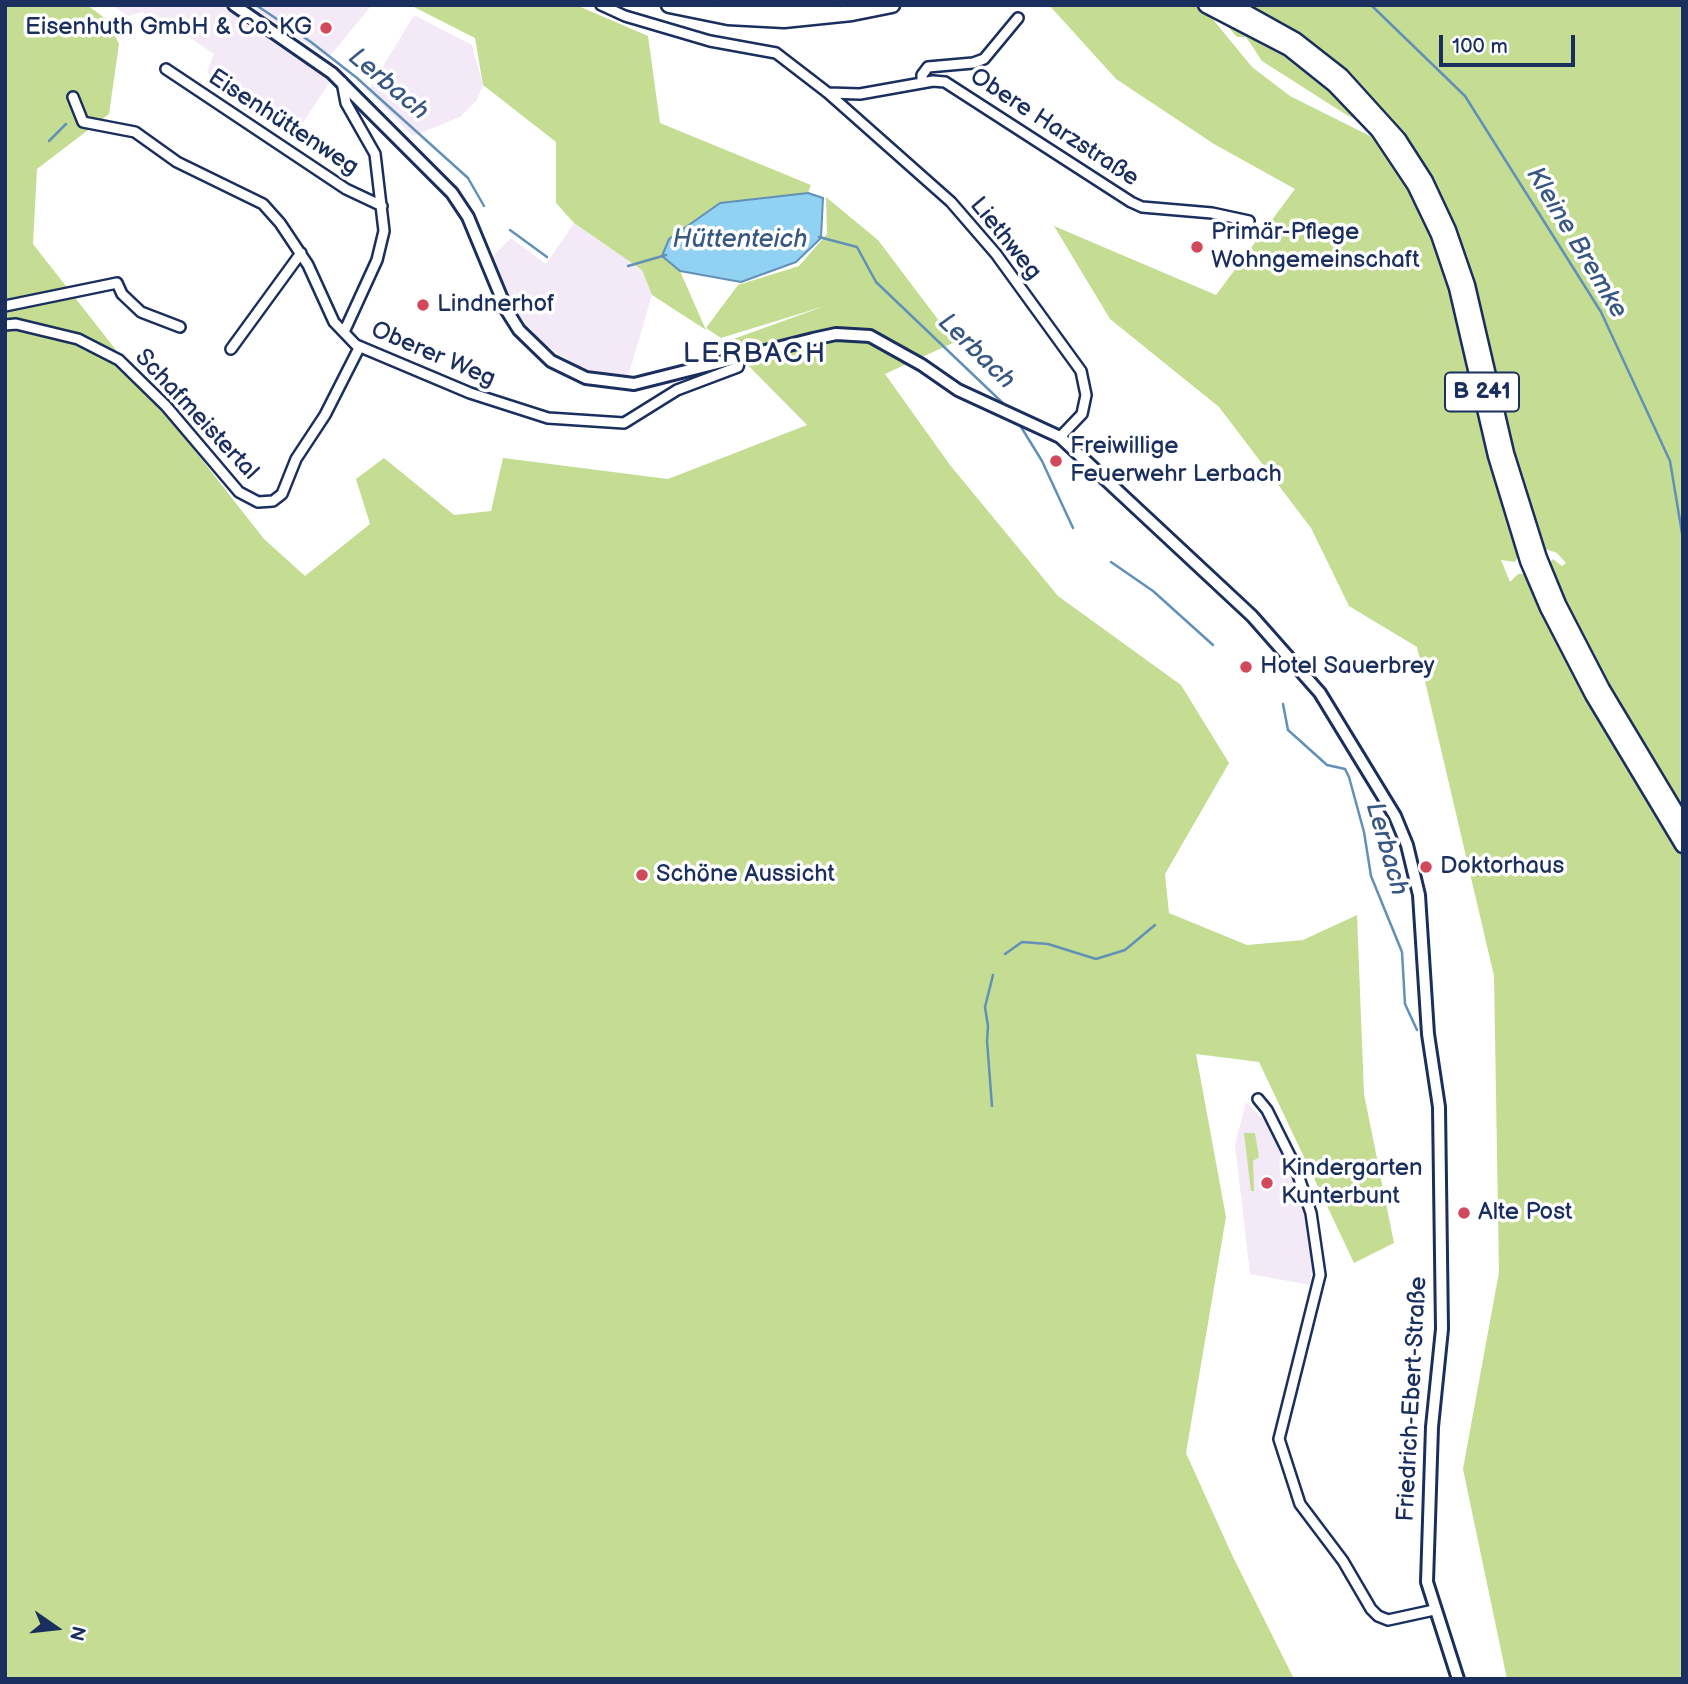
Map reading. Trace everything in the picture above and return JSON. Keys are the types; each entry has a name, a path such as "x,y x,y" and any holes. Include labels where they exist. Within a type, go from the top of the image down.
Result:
{"main road":[{"path":"669,5 728,16 784,20 852,13 892,5"},
{"path":"721,5 783,9 832,5"},
{"name":"B 241","path":"1206,5 1289,48 1335,84 1379,131 1415,186 1439,235 1457,288 1496,456 1528,561 1548,608 1593,695 1683,845"},
{"name":"B 241","path":"1232,5 1295,40 1341,76 1398,139 1425,181 1448,230 1467,285 1506,453 1539,558 1558,604 1596,678 1683,824"}],"street":[{"name":"Friedrich-Ebert-Straße","path":"234,5 342,82 452,193 468,217 507,311 519,330 551,361 586,378 626,384 645,383 741,356 836,334 870,336 915,360 958,390 1059,437 1277,642 1330,708 1395,816 1407,845 1420,908 1428,1034 1439,1107 1442,1329 1432,1427 1426,1541 1427,1582 1458,1679"},
{"path":"601,5 625,16 710,41 776,53 828,93"},
{"name":"Obere Harzstraße","path":"922,82 922,75 928,67 973,63 984,58 1017,18"},
{"name":"Eisenhüttenweg","path":"166,69 346,189 382,206"},
{"path":"342,82 346,103 374,149 383,231 379,256 344,332"},
{"name":"Obere Harzstraße","path":"828,93 886,91 922,82 945,82 962,90 1142,207 1212,213 1248,221"},
{"name":"Liethweg","path":"828,93 951,201 996,254 1080,371 1086,395 1082,414 1059,437"},
{"name":"Oberer Weg","path":"73,97 83,122 135,132 177,162 263,204 301,253 328,313 360,347 494,402 548,418 596,424 633,419 677,390 738,367 741,356"},
{"path":"231,349 301,253"},
{"name":"Schafmeistertal","path":"5,306 117,283 122,294 141,312 180,327"},
{"name":"Schafmeistertal","path":"5,325 16,324 78,339 119,360 158,397 239,492 258,502 273,501 282,494 294,464 325,415 358,350"},
{"path":"1258,1099 1267,1110 1295,1166 1311,1213 1320,1275 1279,1439 1300,1504 1343,1561 1371,1609 1378,1616 1388,1620 1434,1610"}],"shaded area":[{"path":"112,5 224,5 332,79 296,133 242,109 207,72 214,54 173,26 168,32 142,12 128,16"},
{"path":"249,5 372,5 328,58"},
{"path":"414,15 472,45 483,85 477,100 460,117 413,136 368,91"},
{"path":"574,223 642,270 652,295 628,377 583,369 542,343 515,310 492,257 511,238 546,264"},
{"name":"Kindergarten Kunterbunt","path":"1246,1102 1269,1125 1289,1162 1303,1204 1313,1263 1310,1285 1250,1274 1235,1145"}],"green space":[{"path":"5,5 87,5 117,27 115,36 119,44 109,114 37,169 33,244 264,539 305,576 370,524 356,479 384,458 454,515 491,511 503,458 668,479 807,425 725,342 825,306 721,338 706,328 738,285 799,266 827,234 826,197 878,240 955,342 885,374 950,465 1058,596 1181,685 1229,763 1165,874 1169,913 1247,945 1303,940 1357,915 1364,1094 1394,1243 1354,1263 1259,1062 1196,1054 1226,1217 1186,1453 1232,1555 1294,1679 5,1679"},
{"path":"410,5 576,5 648,36 660,123 811,185 808,193 720,203 663,256 680,271 706,330 652,295 642,270 574,223 556,203 556,142 483,85 475,38"},
{"path":"1049,5 1196,7 1211,17 1252,67 1290,96 1380,141 1410,187 1445,265 1520,553 1515,562 1501,560 1510,582 1518,574 1528,574 1589,697 1683,854 1683,1679 1507,1679 1463,1469 1499,1272 1494,976 1417,647 1349,606 1311,528 1219,407 1110,319 1054,226 1216,295 1295,189 1214,144 1116,79"},
{"path":"1245,5 1683,5 1683,814 1607,686 1547,565 1553,559 1562,566 1566,563 1557,553 1540,547 1429,179"},
{"path":"1222,20 1265,39 1310,70 1367,125 1262,61 1246,37 1237,37"},
{"path":"1244,1133 1255,1133 1259,1157 1253,1161 1254,1191 1251,1191"}],"water":[{"name":"Hüttenteich","path":"808,193 823,198 821,238 796,262 741,282 680,271 662,256 669,239 720,203"}],"waterway":[{"name":"Lerbach","path":"256,5 311,42 357,78 468,178 484,206"},
{"name":"Kleine Bremke","path":"1371,5 1465,96 1601,312 1670,461 1683,539"},
{"path":"49,141 66,124"},
{"name":"Lerbach","path":"510,230 547,257"},
{"name":"Lerbach","path":"819,237 857,247 876,282 1008,408"},
{"name":"Lerbach","path":"628,266 666,255"},
{"name":"Lerbach","path":"1018,422 1042,461 1073,528"},
{"name":"Lerbach","path":"1111,562 1153,591 1213,645"},
{"name":"Lerbach","path":"1283,704 1288,730 1327,765 1345,769 1349,777 1364,832 1371,876 1402,952 1405,1004 1417,1030"},
{"path":"1005,954 1022,942 1048,944 1096,959 1125,950 1155,925"},
{"path":"992,1106 985,1007 993,975"}],"place":[{"name":"Eisenhuth GmbH & Co. KG","path":"326,28"},
{"name":"Primär-Pflege Wohngemeinschaft","path":"1197,247"},
{"name":"Lindnerhof","path":"423,305"},
{"name":"Freiwillige Feuerwehr Lerbach","path":"1056,461"},
{"name":"Hotel Sauerbrey","path":"1246,667"},
{"name":"Doktorhaus","path":"1426,867"},
{"name":"Schöne Aussicht","path":"642,875"},
{"name":"Kindergarten Kunterbunt","path":"1267,1183"},
{"name":"Alte Post","path":"1464,1213"}],"district":[{"name":"LERBACH","path":"755,355"}]}
